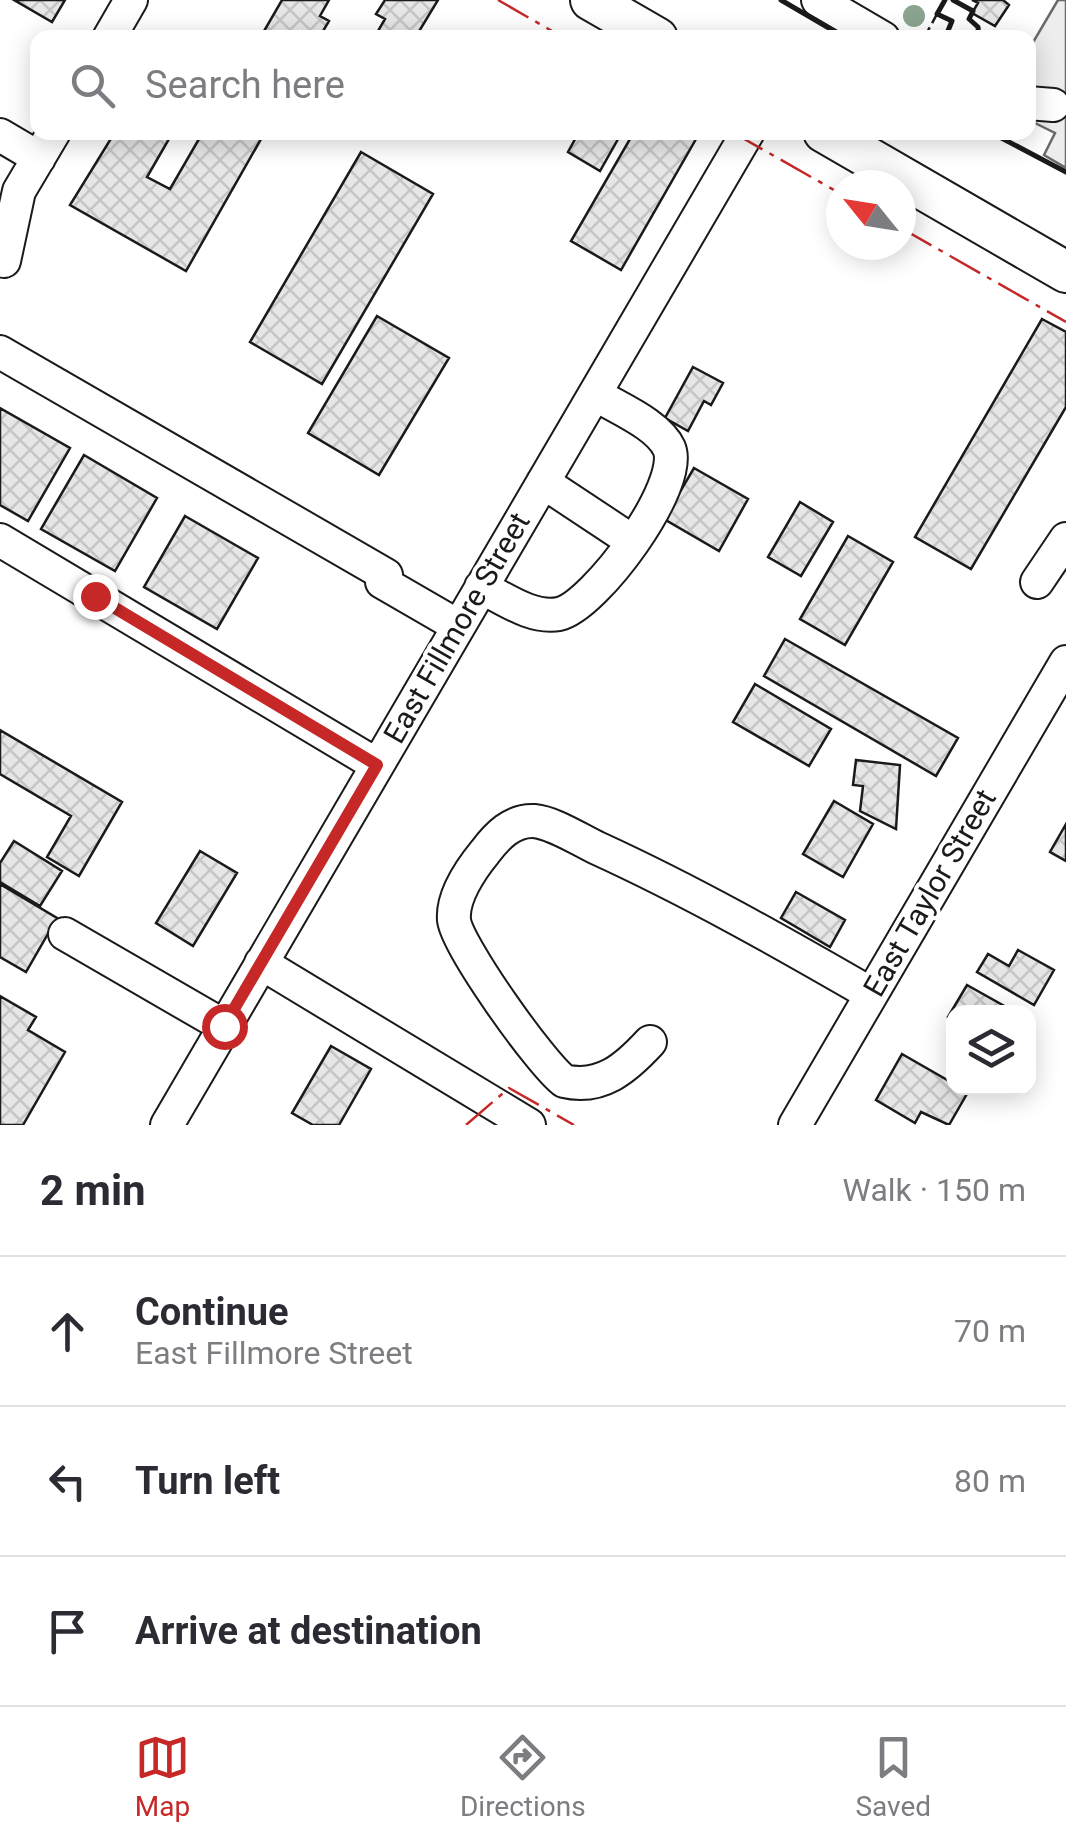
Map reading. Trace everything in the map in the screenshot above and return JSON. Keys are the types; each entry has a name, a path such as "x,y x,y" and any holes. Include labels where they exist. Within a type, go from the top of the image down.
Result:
{"main road":[{"path":"591,0 643,30"},
{"path":"838,140 1066,272"}],"street":[{"path":"115,30 132,0"},
{"path":"818,0 869,30"},
{"path":"0,135 46,145 19,191 4,261"},
{"name":"East Fillmore Street","path":"175,1122 224,1026 743,140"},
{"path":"0,352 458,626"},
{"path":"481,587 542,616 565,613 591,595 658,504 672,470 669,449 655,432 595,394"},
{"path":"543,482 632,542"},
{"path":"1037,582 1066,539"},
{"path":"0,540 377,765"},
{"name":"East Taylor Street","path":"794,1125 1066,662"},
{"path":"650,1042 621,1071 595,1082 564,1081 538,1055 478,968 458,936 455,908 475,865 511,826 539,821 620,858 733,915 871,994"},
{"path":"65,934 224,1026"},
{"path":"261,963 481,1114 528,1125"}],"shaded area":[{"path":"1058,0 1066,0 1066,168 1044,155 1055,133 1036,124 1036,37"}],"building":[{"path":"14,0 65,0 52,22"},
{"path":"282,0 329,0 320,16 329,21 324,30 265,30"},
{"path":"385,0 438,0 420,30 379,30 385,19 376,14"},
{"path":"972,0 1003,0 1009,5 995,26 972,13 978,3"},
{"path":"110,140 168,140 147,177 170,189 198,140 260,140 186,271 70,205"},
{"path":"575,140 617,140 600,171 568,152"},
{"path":"629,140 695,140 621,270 571,241"},
{"path":"361,152 433,194 322,384 250,342"},
{"path":"377,316 449,358 379,475 308,433"},
{"path":"1042,319 1066,332 1066,407 971,569 915,537"},
{"path":"693,367 723,383 711,405 704,401 688,431 665,418"},
{"path":"0,408 70,448 28,521 0,505"},
{"path":"84,455 157,498 115,571 41,529"},
{"path":"694,468 748,499 719,551 664,519"},
{"path":"800,502 833,522 801,576 768,557"},
{"path":"185,516 258,558 217,629 144,587"},
{"path":"848,536 893,562 845,645 800,619"},
{"path":"785,639 958,738 936,776 764,676"},
{"path":"755,684 831,729 809,766 733,722"},
{"path":"0,730 122,802 79,876 47,857 71,816 0,774"},
{"path":"856,760 900,765 896,829 860,811 863,786 853,785"},
{"path":"834,801 873,824 843,877 803,854"},
{"path":"1066,824 1066,861 1050,852"},
{"path":"14,841 62,871 40,906 0,882 0,863"},
{"path":"200,851 237,873 193,946 156,923"},
{"path":"0,884 57,918 26,972 0,957"},
{"path":"796,892 845,920 830,947 781,918"},
{"path":"1018,950 1054,970 1034,1005 977,972 988,954 1009,966"},
{"path":"967,985 1003,1005 955,1005"},
{"path":"0,996 36,1017 28,1030 65,1052 23,1125 0,1125"},
{"path":"331,1046 371,1069 339,1125 313,1125 292,1113"},
{"path":"902,1054 946,1079 946,1095 966,1095 949,1125 921,1112 915,1123 876,1100"}],"fence":[{"path":"928,30 937,14"}],"wall":[{"path":"781,0 832,30"},
{"path":"945,0 937,14 952,21 948,30"},
{"path":"953,0 973,11"},
{"path":"972,13 969,19 978,30"},
{"path":"1005,140 1066,172"}],"power":[{"path":"498,0 550,30"},
{"path":"746,140 826,185"},
{"path":"916,237 1066,322"},
{"path":"466,1125 509,1088 574,1125"}],"route":[{"path":"95,596 377,765 224,1026"}]}
